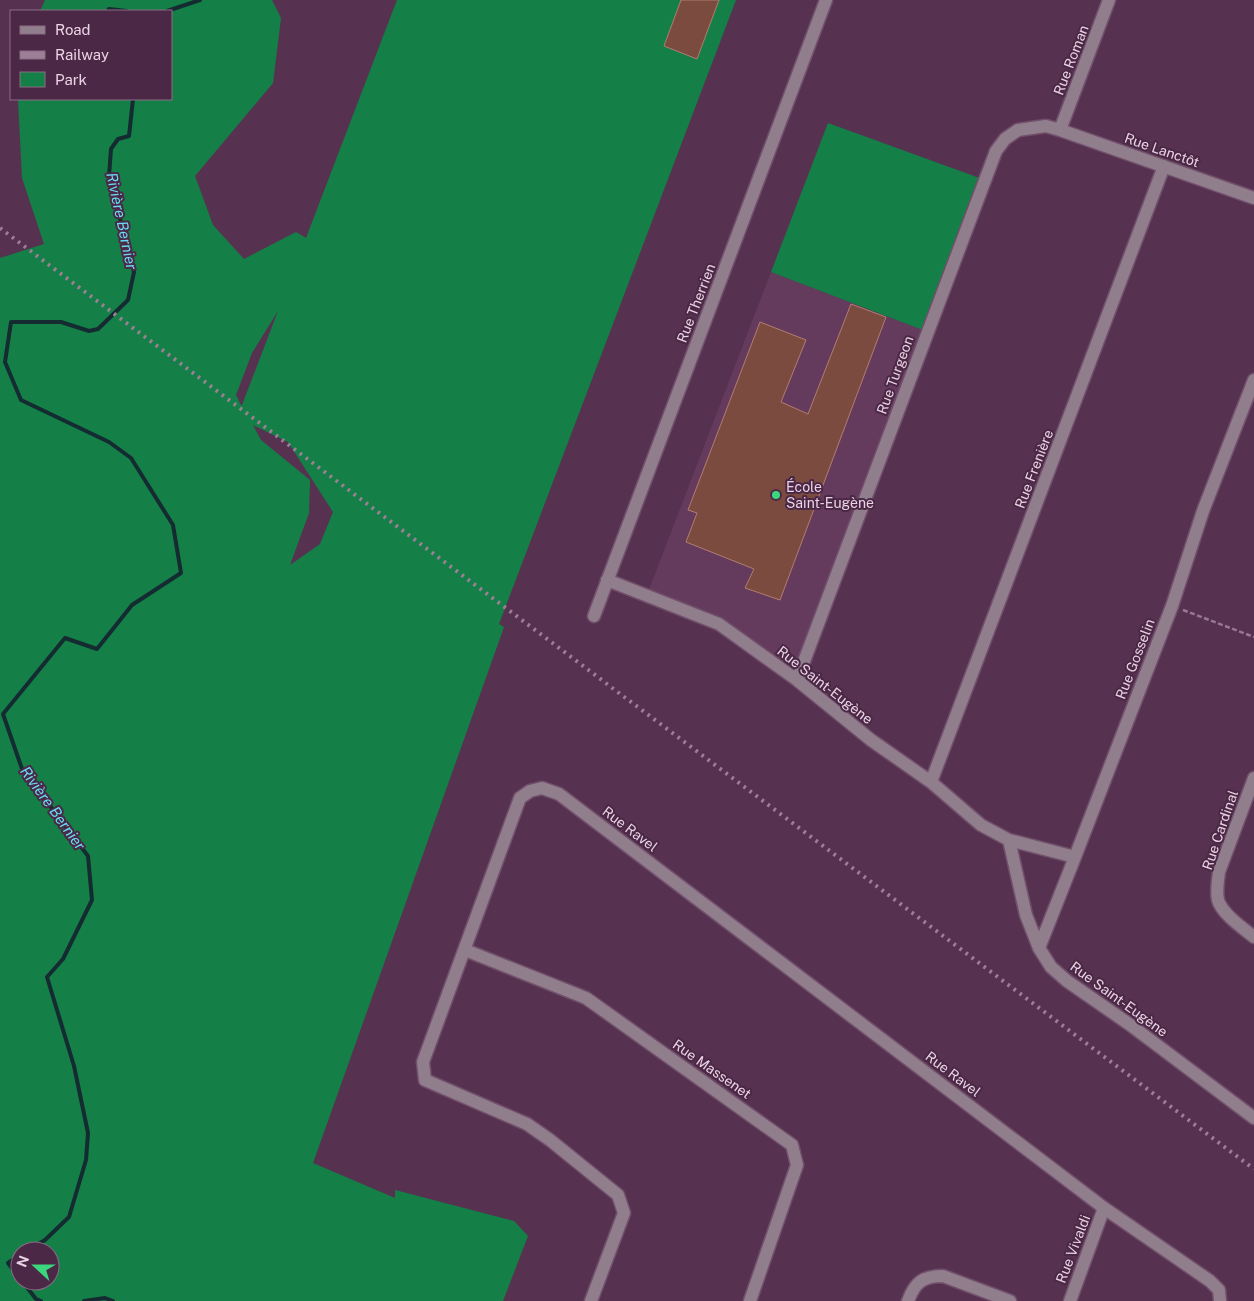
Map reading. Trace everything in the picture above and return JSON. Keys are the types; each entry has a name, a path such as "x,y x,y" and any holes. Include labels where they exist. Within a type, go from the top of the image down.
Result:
{"street":[{"name":"Rue Therrien","path":"594,616 826,0"},
{"name":"Rue Roman","path":"1060,130 1109,0"},
{"name":"Rue Turgeon","path":"798,680 996,151 1005,139 1018,130 1046,126 1060,130"},
{"name":"Rue Lanctôt","path":"1060,130 1254,198"},
{"name":"Rue Frenière","path":"931,782 1164,166"},
{"name":"Rue Gosselin","path":"1039,948 1076,857 1172,606 1203,511 1254,380"},
{"name":"Rue Saint-Eugène","path":"607,580 719,624 798,680 871,740 931,782 981,825 1009,840 1076,857"},
{"name":"Rue Cardinal","path":"1254,778 1219,872 1217,887 1219,902 1229,916 1254,937"},
{"name":"Rue Ravel","path":"591,1301 624,1213 618,1195 550,1140 527,1124 425,1080 423,1062 520,798 530,791 542,788 559,794 1104,1208 1210,1281 1219,1290 1220,1301"},
{"name":"Rue Saint-Eugène","path":"1009,840 1026,915 1039,948 1051,966 1067,981 1129,1024 1254,1118"},
{"name":"Rue Massenet","path":"465,950 586,998 792,1145 797,1165 750,1301"},
{"name":"Rue Vivaldi","path":"1070,1301 1104,1208"},
{"path":"908,1301 911,1292 924,1279 933,1276 943,1276 1010,1301"}],"path":[{"path":"1172,606 1254,637"}],"shaded area":[{"name":"École Saint-Eugène","path":"771,272 928,332 797,680 719,624 647,595"}],"green space":[{"path":"45,0 272,0 281,18 273,83 195,176 213,225 244,259 296,232 306,238 397,0 736,0 499,624 504,627 313,1163 395,1198 395,1190 514,1221 528,1236 503,1301 0,1301 0,258 44,244 22,178 18,100 172,100 172,10 40,10","holes":["278,311 241,405 236,395 252,353","253,425 288,442 333,512 320,544 290,565 309,513 310,480 261,440"]},
{"path":"828,123 985,180 928,332 771,272"}],"building":[{"path":"681,0 719,0 697,59 664,46"},
{"path":"851,304 886,317 780,600 745,588 754,569 686,542 697,513 688,510 760,322 806,340 781,402 808,414"}],"waterway":[{"name":"Rivière Bernier","path":"170,10 200,0"},
{"name":"Rivière Bernier","path":"108,10 118,10"},
{"name":"Rivière Bernier","path":"43,1241 69,1217 86,1160 88,1133 74,1066 47,977 63,959 92,900 88,856 22,769 3,714 65,638 97,649 132,605 181,573 173,525 131,458 109,442 21,400 5,362 11,322 61,322 89,331 98,329 128,300 134,272 109,176 111,149 118,139 129,136 133,100"},
{"name":"Rivière Bernier","path":"10,1262 8,1263 10,1266"},
{"name":"Rivière Bernier","path":"30,1291 36,1299 41,1301"},
{"name":"Rivière Bernier","path":"84,1301 105,1298 113,1301"}],"railway":[{"path":"0,228 1254,1169"}],"place":[{"name":"École Saint-Eugène","path":"776,495"}]}
